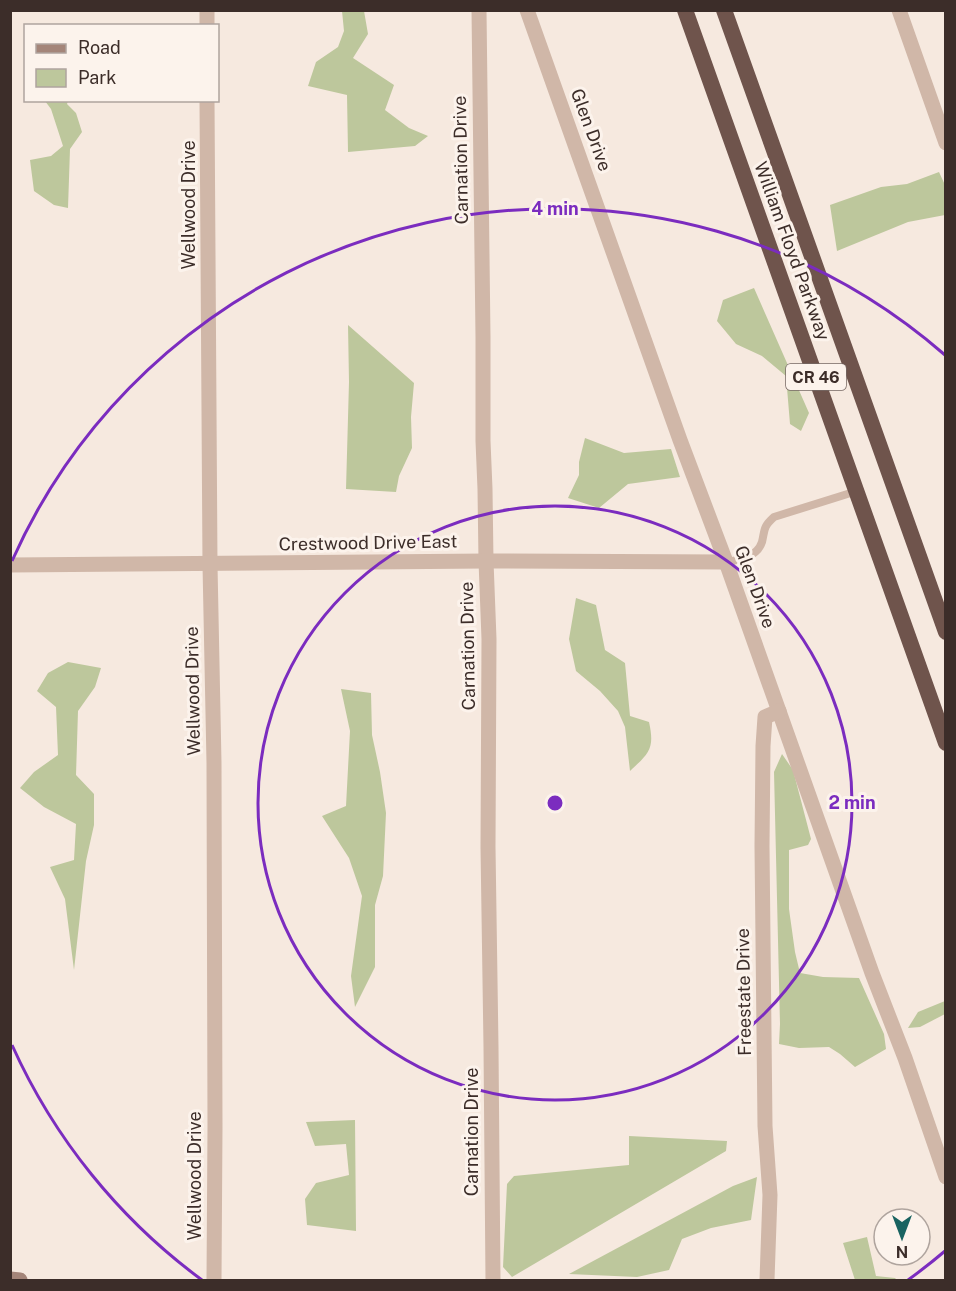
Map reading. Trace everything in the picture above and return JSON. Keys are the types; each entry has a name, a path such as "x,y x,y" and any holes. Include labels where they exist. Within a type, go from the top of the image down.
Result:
{"highway":[{"name":"William Floyd Parkway","path":"685,10 945,743"},
{"name":"William Floyd Parkway","path":"724,10 945,632"}],"main road":[{"path":"10,1279 20,1281"}],"street":[{"name":"Carnation Drive","path":"479,10 483,441 489,639 488,835 493,1281"},
{"name":"Glen Drive","path":"527,10 872,973 905,1058 945,1177"},
{"path":"899,10 945,143"},
{"name":"Wellwood Drive","path":"207,102 210,565 214,763 214,1281"},
{"name":"Crestwood Drive East","path":"10,566 486,561 726,562"},
{"name":"Freestate Drive","path":"767,1281 770,1195 765,1126 763,746 765,717 779,711"}],"lane":[{"path":"726,562 741,560 753,554 761,545 766,523 774,517 857,491"}],"green space":[{"path":"342,11 364,11 368,34 353,58 394,85 385,110 409,128 428,136 415,146 348,152 347,95 308,86 316,62 338,47 344,31"},
{"path":"46,102 68,102 76,113 82,132 70,149 68,208 54,205 34,191 30,160 51,156 63,146 51,109"},
{"path":"939,172 945,185 945,215 908,222 837,251 830,205 881,187 907,184"},
{"path":"754,288 809,413 801,431 790,424 786,376 762,356 736,344 717,321 723,300"},
{"path":"348,325 414,383 411,417 412,448 399,476 396,492 346,489"},
{"path":"585,438 624,453 671,449 680,477 628,484 599,508 568,498 579,475 579,462"},
{"path":"576,598 596,605 605,650 625,663 630,716 649,722 651,745 642,760 630,771 625,727 618,711 600,691 576,671 569,639"},
{"path":"68,662 101,668 95,687 78,711 76,775 94,794 94,825 86,861 74,970 65,899 50,867 74,860 76,824 44,807 20,788 34,772 58,755 56,707 37,691 48,673"},
{"path":"341,689 371,693 372,735 386,813 383,876 375,905 375,967 355,1007 351,976 362,896 349,858 322,816 346,806 350,731"},
{"path":"782,754 793,770 811,839 808,845 789,850 789,909 800,973 823,977 859,978 884,1034 886,1049 855,1067 829,1047 799,1048 779,1044 774,772"},
{"path":"945,1001 945,1014 920,1027 908,1028 918,1012"},
{"path":"355,1120 356,1231 307,1225 305,1199 316,1183 349,1175 346,1144 315,1146 306,1122"},
{"path":"629,1136 727,1141 726,1151 512,1277 503,1267 507,1184 514,1176 629,1165"},
{"path":"757,1177 751,1220 711,1228 682,1239 669,1270 637,1277 569,1274 733,1186"},
{"path":"867,1237 872,1267 876,1276 897,1280 855,1280 843,1243"}]}
